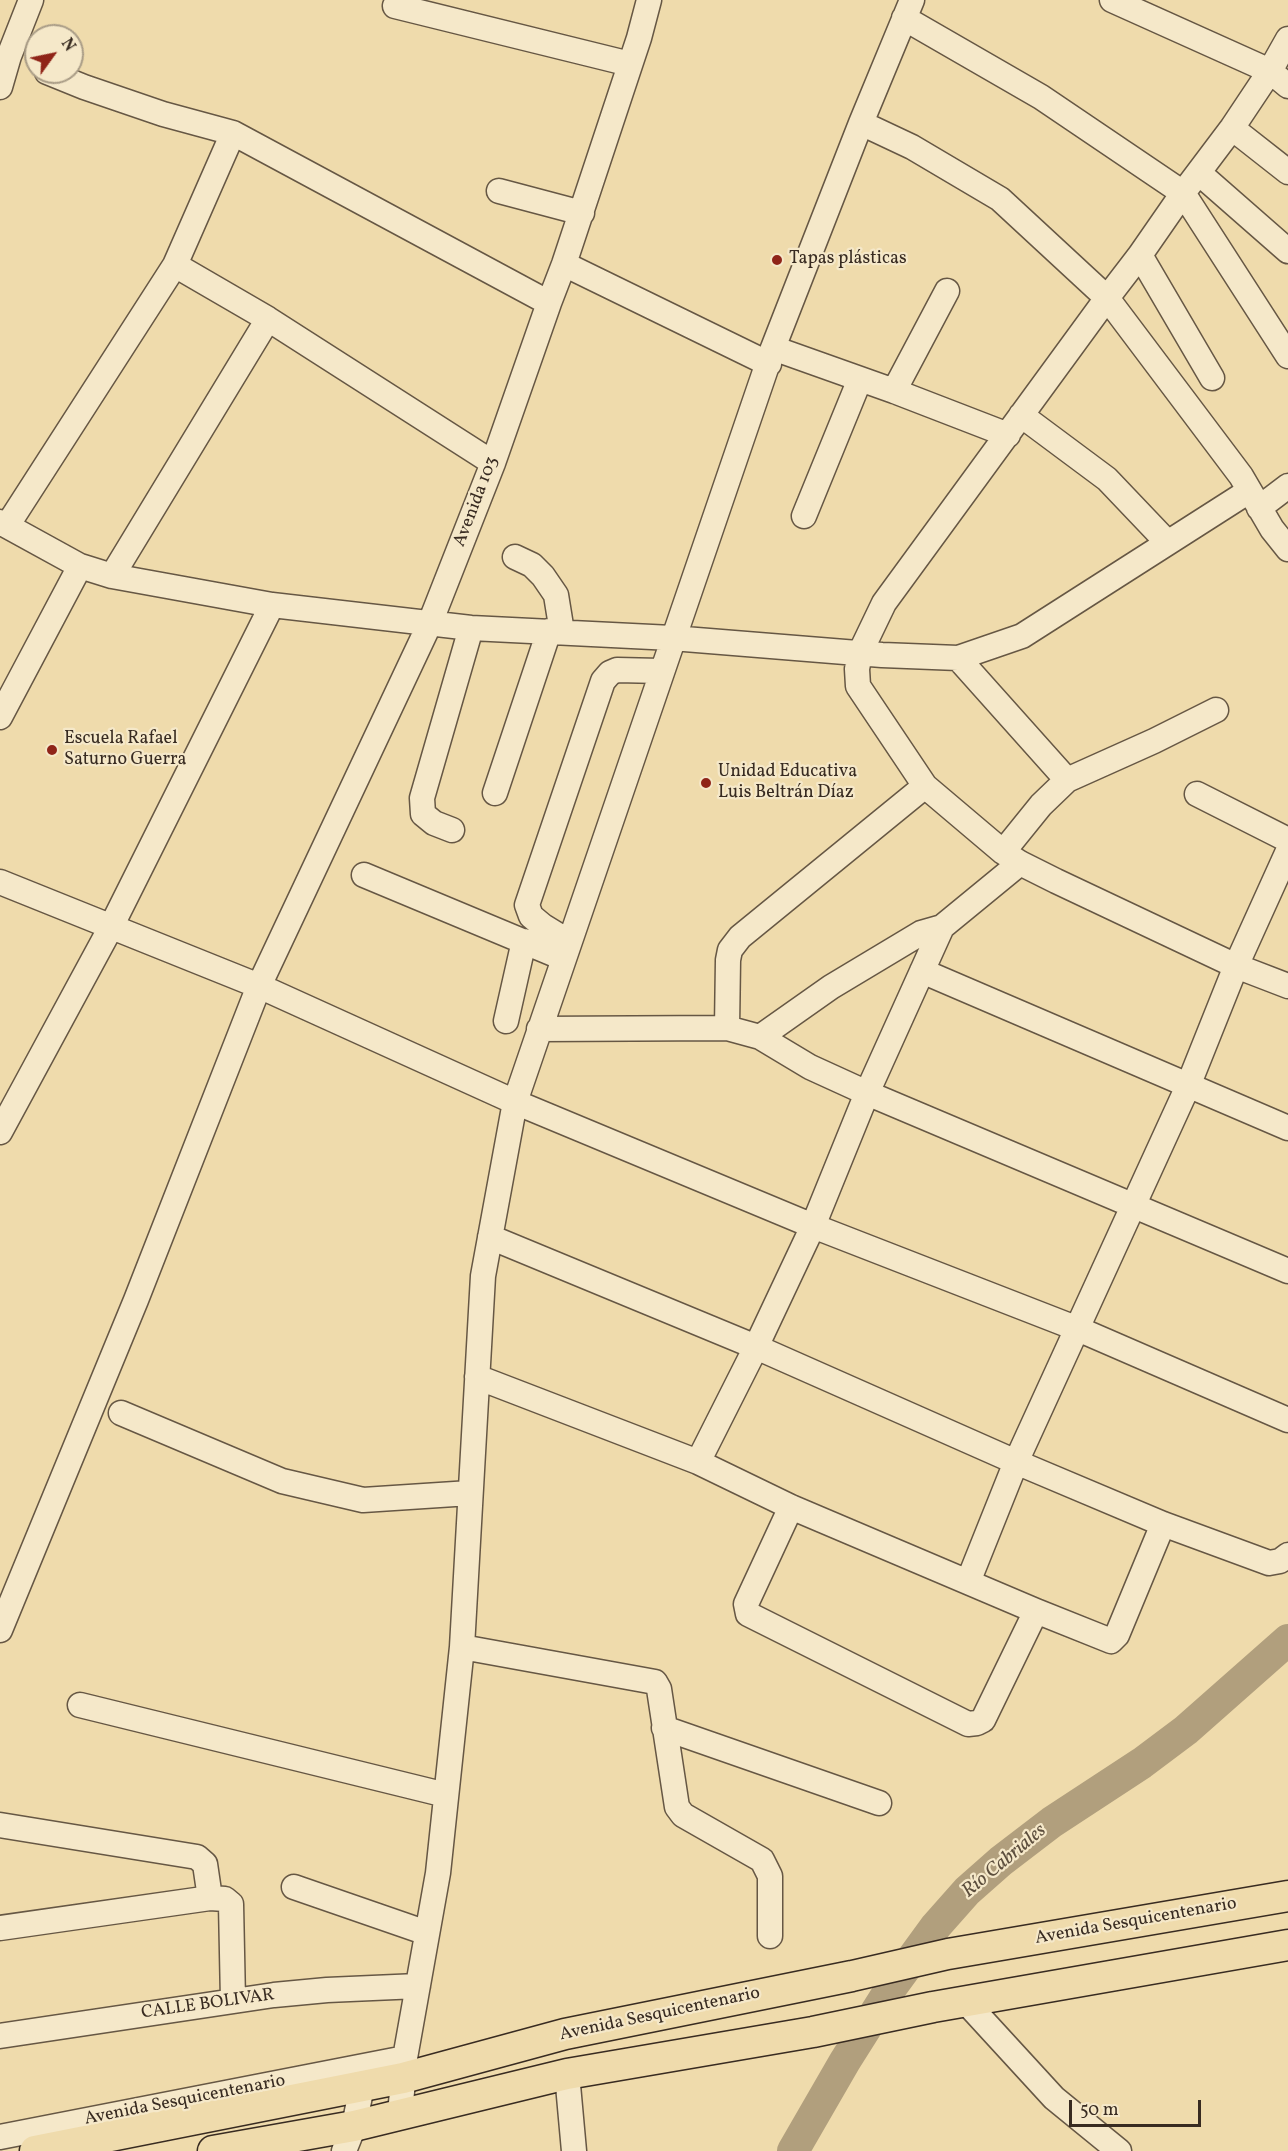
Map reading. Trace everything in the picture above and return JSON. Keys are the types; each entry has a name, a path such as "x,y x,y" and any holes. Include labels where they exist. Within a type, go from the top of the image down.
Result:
{"main road":[{"name":"Avenida Sesquicentenario","path":"35,2151 362,2086 404,2068 852,1976 948,1954 1288,1896"},
{"path":"213,2151 349,2139 400,2115 567,2074 813,2032 965,2001 1288,1945"}],"street":[{"path":"0,87 4,53 31,0"},
{"name":"Avenida 103","path":"0,1630 136,1300 259,986 430,623 493,463 582,213 649,0"},
{"path":"1112,0 1279,79"},
{"path":"395,6 630,64"},
{"path":"400,2115 404,2068 438,1873 462,1647 483,1276 514,1102 771,356 861,123 908,9 1183,193 1288,356"},
{"path":"1288,39 1279,79 1232,128 1183,193 884,603 860,653 857,669 858,686 925,786 1011,857 1236,966 1288,986"},
{"path":"4,53 24,62"},
{"path":"76,84 163,114 233,133 549,303"},
{"path":"861,123 912,147 1000,200 1107,298 1240,476 1288,549"},
{"path":"1232,128 1288,172"},
{"path":"233,133 175,265 3,524 80,566 111,576 272,605 471,628 672,638 860,653 958,657 1022,636 1167,542 1288,486"},
{"path":"1199,173 1288,251"},
{"path":"499,191 582,213"},
{"path":"1140,255 1212,378"},
{"path":"564,264 771,356 860,379 1008,435"},
{"path":"175,265 268,319 493,463"},
{"path":"894,391 947,291"},
{"path":"111,576 268,319"},
{"path":"804,516 860,379"},
{"path":"1021,415 1107,479 1167,542"},
{"path":"495,793 556,632 556,595 532,565 515,557"},
{"path":"0,717 80,566"},
{"path":"0,1132 111,927 272,605"},
{"path":"452,830 434,823 423,814 422,798 471,628"},
{"path":"958,657 1067,780"},
{"path":"566,950 531,916 526,905 603,681 610,673 617,670 661,671"},
{"path":"698,1462 813,1226 867,1092 942,927 1011,857 1041,805 1067,780 1216,710"},
{"path":"728,1028 728,960 730,950 740,937 925,786"},
{"path":"1197,794 1288,840"},
{"path":"968,1582 1016,1462 1188,1086 1236,966 1288,851"},
{"path":"364,875 524,941 566,950"},
{"path":"0,882 259,986 514,1102 813,1226 1078,1329 1288,1420"},
{"path":"760,1037 831,987 921,933 942,927"},
{"path":"506,1021 524,941"},
{"path":"922,971 1288,1128"},
{"path":"539,1029 728,1028 760,1037 810,1067 1288,1271"},
{"path":"490,1237 756,1347 1163,1524 1269,1563 1280,1561 1288,1555"},
{"path":"477,1377 698,1462 791,1507 1111,1641 1115,1638 1163,1524"},
{"path":"121,1413 282,1481 363,1500 470,1493"},
{"path":"791,1507 746,1604 748,1614 968,1724 983,1720 1036,1611"},
{"path":"462,1647 655,1682 677,1808 683,1815 762,1860 770,1876 770,1936"},
{"path":"80,1705 446,1795"},
{"path":"664,1728 879,1803"},
{"path":"0,1825 197,1857 205,1864 210,1899"},
{"path":"294,1887 427,1933"},
{"path":"0,1928 210,1899 225,1899 231,1905 233,2001"},
{"name":"CALLE BOLIVAR","path":"0,2036 233,2001 327,1990 418,1986"},
{"path":"965,2001 1054,2098 1119,2151"},
{"name":"Avenida Sesquicentenario","path":"0,2137 404,2068"},
{"path":"567,2074 574,2151"},
{"path":"349,2139 362,2086"}],"waterway":[{"name":"Río Cabriales","path":"793,2151 845,2061 893,1985 936,1926 967,1891 1001,1861 1052,1822 1142,1763 1186,1730 1288,1640"}],"place":[{"name":"Tapas plásticas","path":"777,260"},
{"name":"Escuela Rafael Saturno Guerra","path":"52,750"},
{"name":"Unidad Educativa Luis Beltrán Díaz","path":"706,783"}]}
